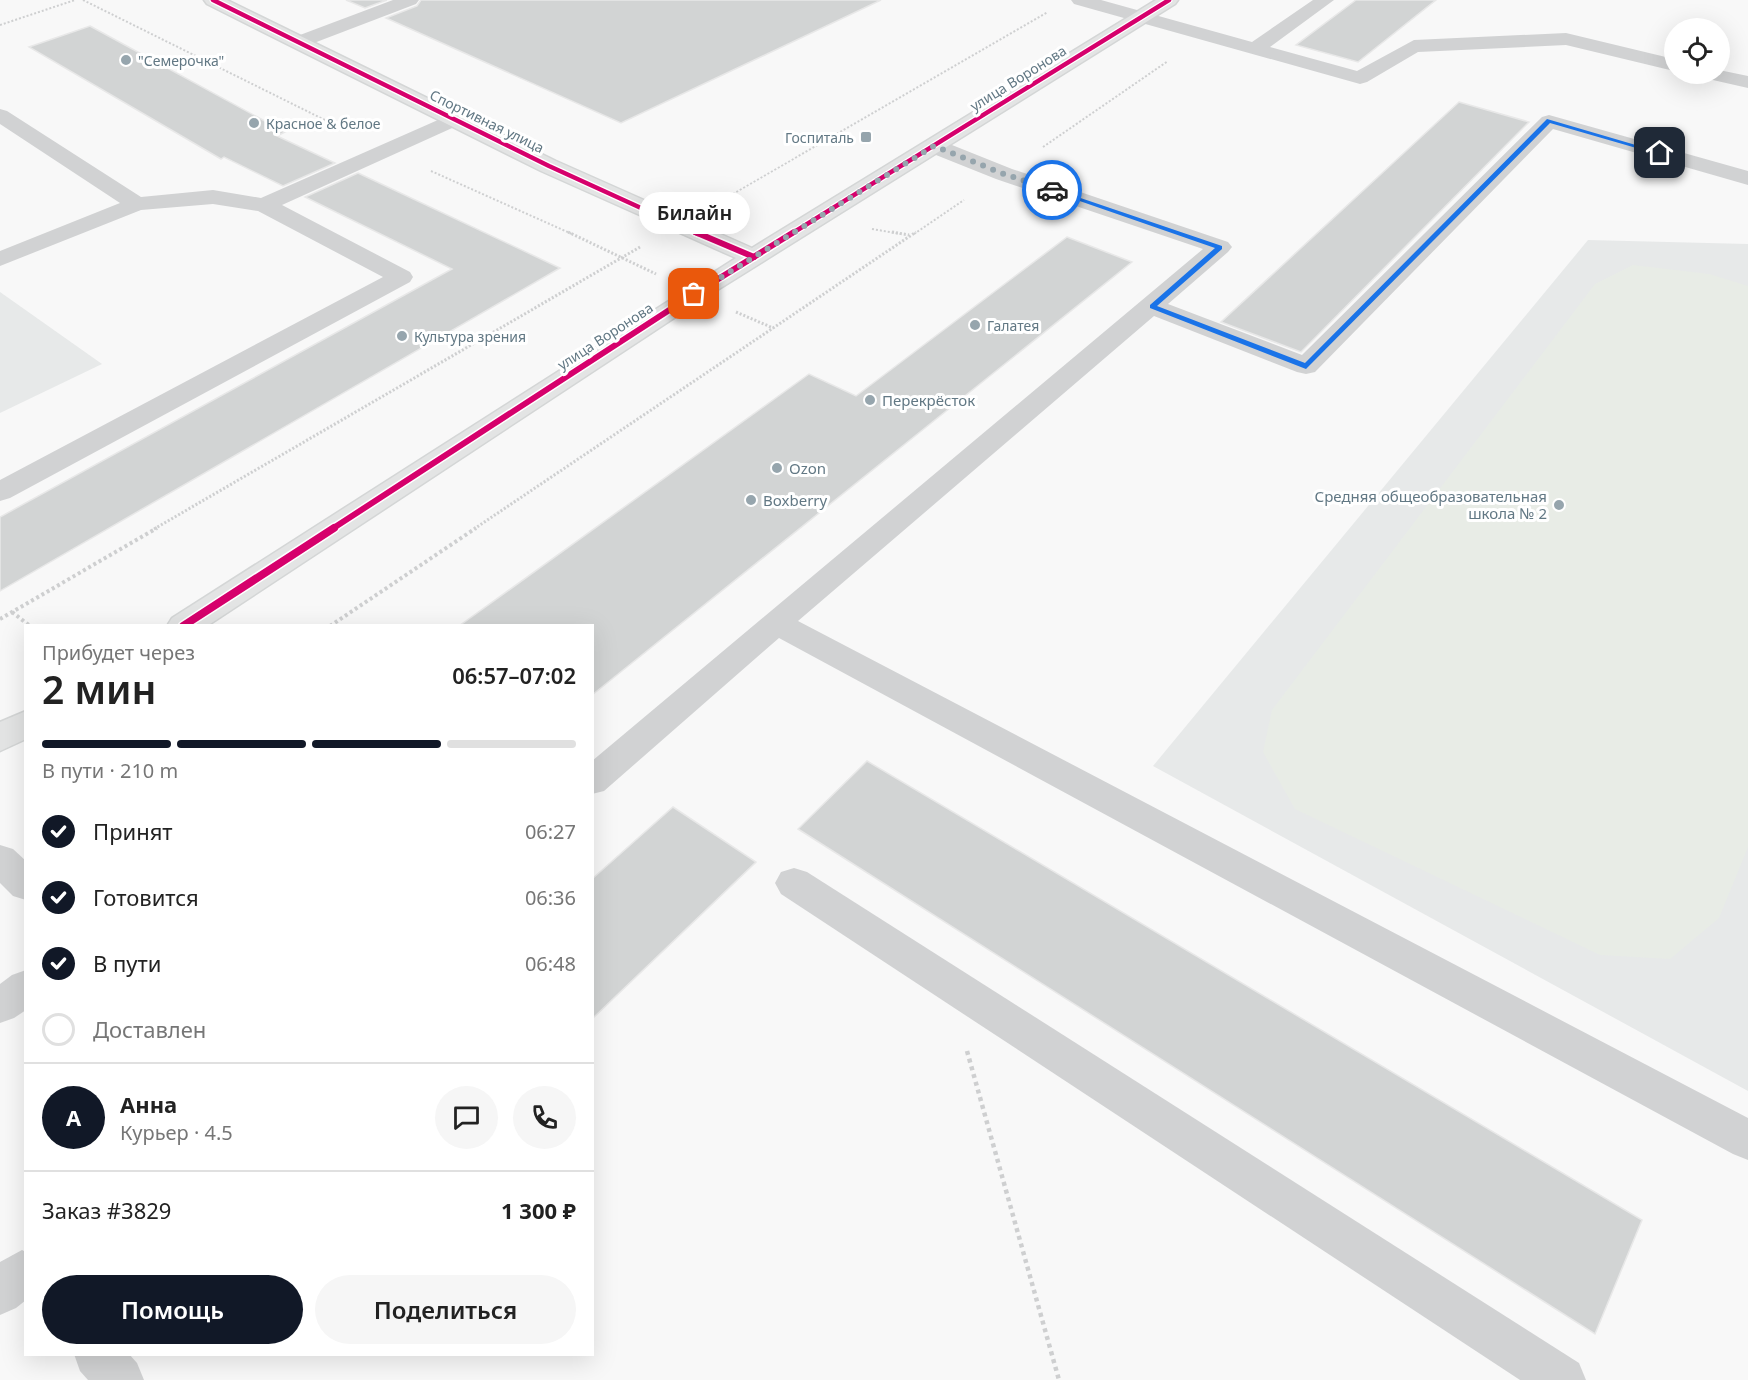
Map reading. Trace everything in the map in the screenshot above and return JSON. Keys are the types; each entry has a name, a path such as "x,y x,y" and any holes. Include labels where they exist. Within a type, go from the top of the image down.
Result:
{"street":[{"name":"Спортивная улица","path":"213,0 454,120 676,225 754,257"},
{"name":"улица Воронова","path":"186,624 694,294 1169,0"},
{"path":"0,738 24,724"}],"lane":[{"path":"299,42 410,0"},
{"path":"1080,0 1360,78 1414,46 1566,39 1664,62"},
{"path":"1255,49 1325,0"},
{"path":"1730,78 1748,82"},
{"path":"0,115 137,204"},
{"path":"264,205 454,120"},
{"path":"1152,306 1306,366 1549,121 1748,178"},
{"path":"594,779 1220,248 1004,174 934,146"},
{"path":"0,259 137,204 213,197 264,205 401,277 0,492"},
{"path":"776,623 1748,1140"},
{"path":"0,860 24,883"},
{"path":"795,884 1562,1380"},
{"path":"0,1006 24,988"},
{"path":"99,1356 120,1380"}],"path":[{"path":"0,25 75,0"},
{"path":"0,619 676,225 1049,12"},
{"path":"333,624 909,235 1004,174 1205,36"},
{"path":"12,612 27,624"},
{"path":"948,983 1059,1380"}],"shaded area":[{"name":"Средняя общеобразовательная школа № 2","path":"1588,240 1748,244 1748,1091 1153,766"},
{"name":"Средняя общеобразовательная школа № 2","path":"1633,265 1709,274 1748,286 1748,847 1719,918 1670,959 1600,955 1295,809 1263,752 1272,710 1595,284"},
{"path":"0,292 102,364 0,413"}],"building":[{"path":"346,0 387,0 365,8"},
{"path":"421,0 881,0 621,123 386,18 417,6"},
{"path":"1356,0 1436,0 1358,62 1296,45"},
{"path":"90,26 285,132 277,136 335,163 283,186 224,157 221,159 29,47"},
{"path":"1459,102 1529,122 1301,352 1221,322"},
{"path":"358,173 560,268 0,591 0,517 452,269 305,197"},
{"path":"1067,237 1132,262 594,693 594,624 462,624 809,374 856,396"},
{"path":"867,761 1642,1220 1595,1334 798,829"},
{"path":"673,807 756,862 594,1017 594,877"}],"cycle path":[{"path":"213,0 549,166 754,257"},
{"path":"186,624 694,294 1169,0"}],"way so far":[{"path":"694,294 934,146 1052,190"}],"place":[{"name":"\"Семерочка\"","path":"126,60"},
{"name":"Красное & белое","path":"254,123"},
{"name":"Госпиталь","path":"866,137"},
{"name":"Билайн","path":"694,294"},
{"name":"Галатея","path":"975,325"},
{"name":"Культура зрения","path":"402,336"},
{"name":"Перекрёсток","path":"870,400"},
{"name":"Ozon","path":"777,468"},
{"name":"Boxberry","path":"751,500"},
{"name":"Средняя общеобразовательная школа № 2","path":"1559,505"}],"route":[{"path":"1052,190 1220,248 1152,306 1306,366 1549,121 1660,153"}]}
